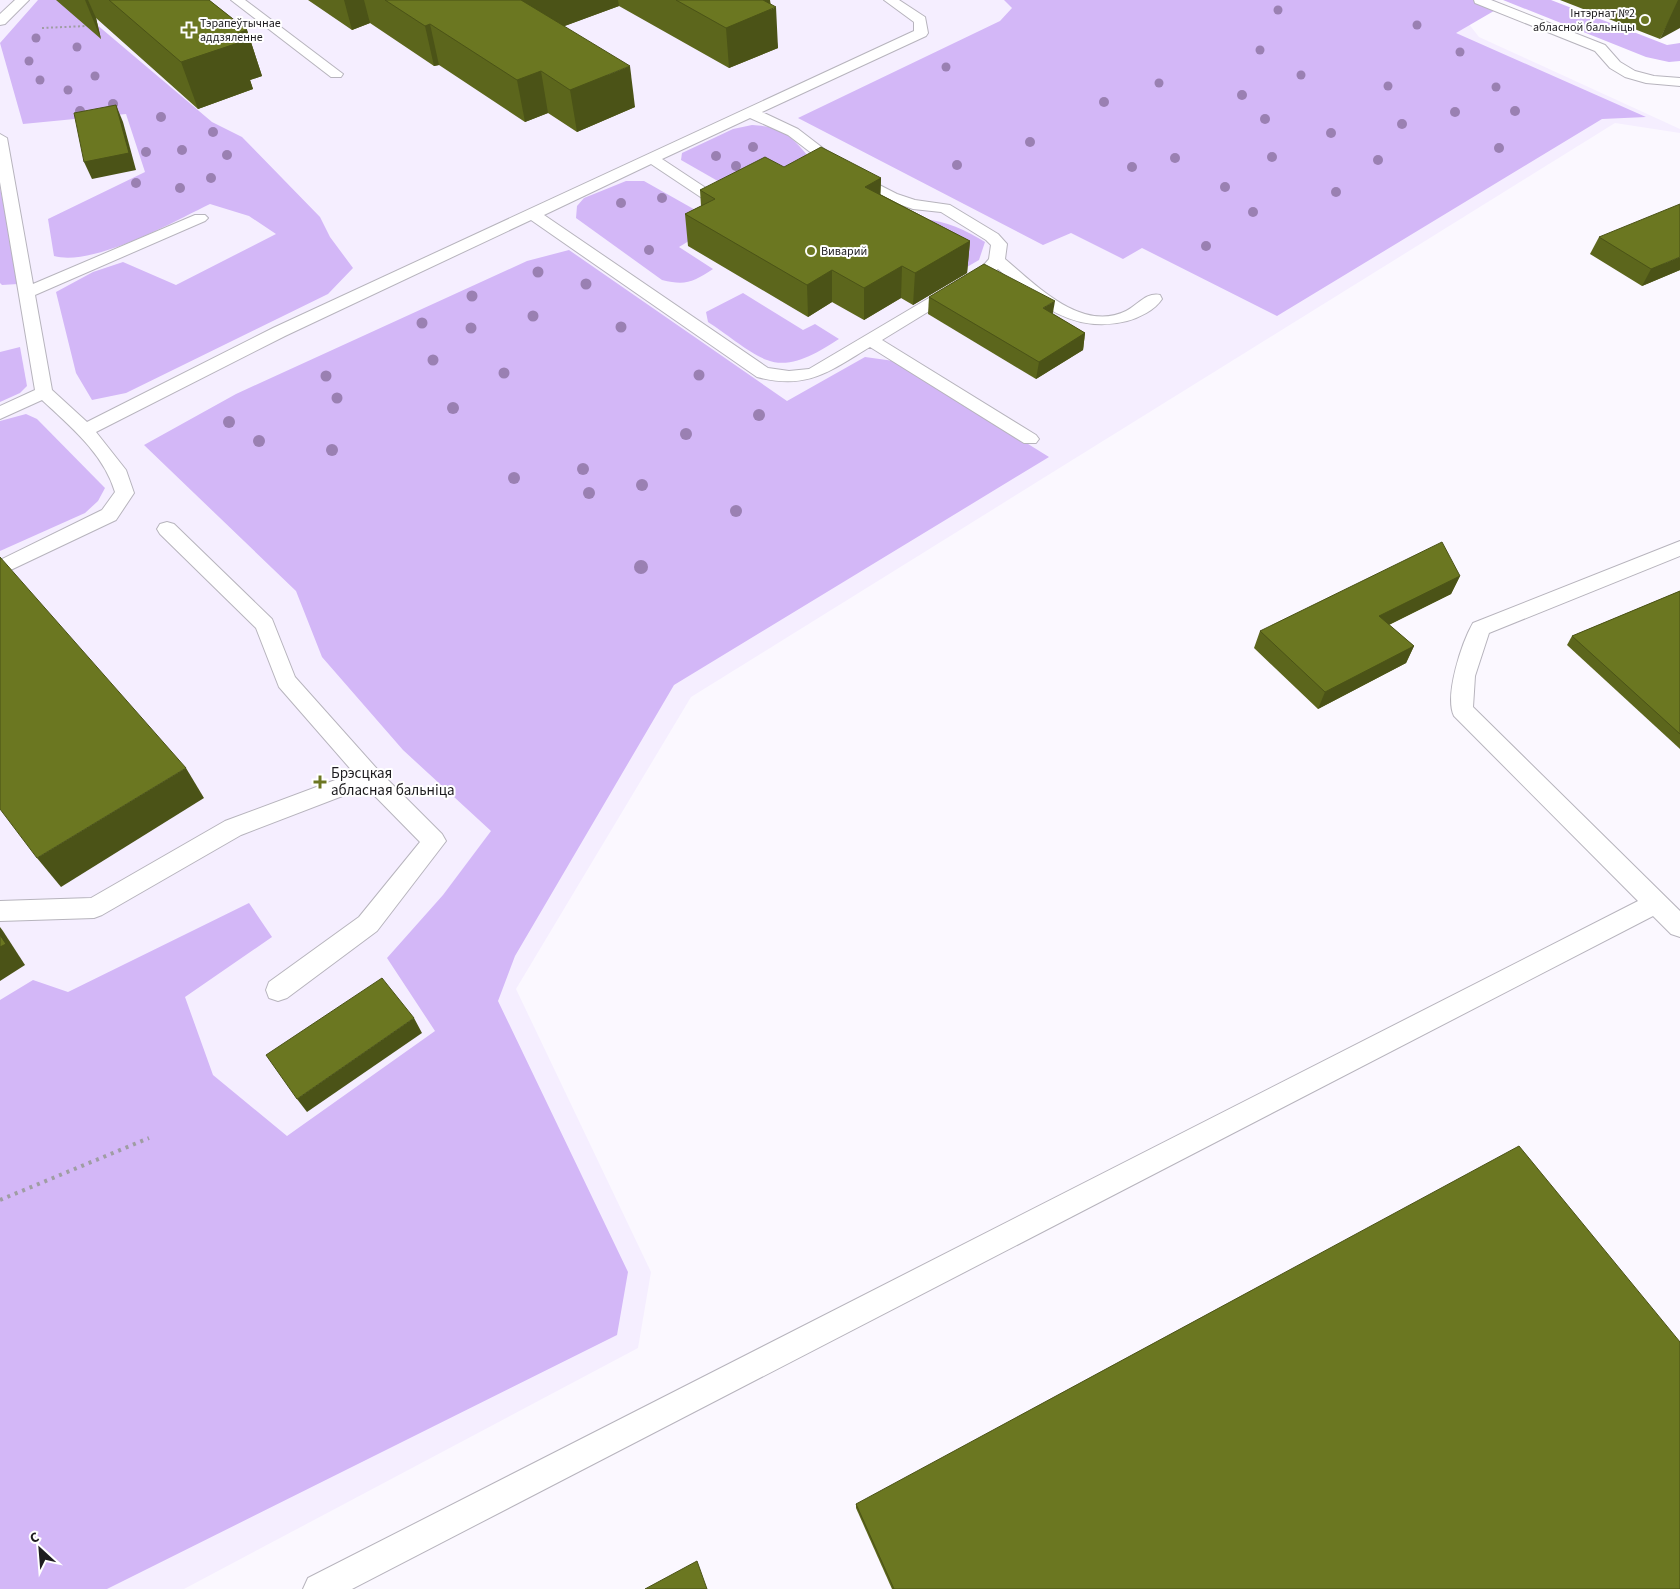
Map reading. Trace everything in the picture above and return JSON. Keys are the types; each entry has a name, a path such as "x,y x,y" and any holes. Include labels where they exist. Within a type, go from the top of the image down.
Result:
{"lane":[{"path":"0,21 23,0"},
{"path":"236,0 336,74"},
{"path":"85,430 279,332 921,32 920,20 890,0"},
{"path":"1480,0 1600,48 1608,53 1614,64 1629,74 1649,80 1680,82"},
{"path":"531,214 763,373 799,377 815,373 989,269 997,260 999,244 992,237 969,222 945,208 913,204 892,197 849,175 793,132 749,112"},
{"path":"0,138 44,392 85,430 119,474 125,494 108,515 0,568"},
{"path":"651,158 716,201"},
{"path":"27,293 200,218"},
{"path":"997,260 1056,307 1079,318 1102,323 1130,316 1154,299"},
{"path":"870,340 1030,439"},
{"path":"0,413 44,392"},
{"path":"166,529 265,624 286,681 370,776 434,841 368,924 278,990"},
{"path":"1680,548 1480,628 1464,676 1462,710 1680,927"},
{"path":"0,911 94,908 233,828 370,776"},
{"path":"320,1589 1656,903"}],"path":[{"path":"0,1200 149,1138"}],"shaded area":[{"name":"Брэсцкая абласная бальніца","path":"0,0 1450,0 1479,37 1680,129 1680,133 1615,123 691,697 516,989 651,1272 638,1348 184,1589 0,1589"},
{"path":"38,0 95,0 83,13 212,122 242,137 320,217 330,237 353,268 328,294 126,393 92,400 76,373 56,292 93,272 123,262 176,285 276,234 249,216 210,204 133,241 111,249 70,258 54,256 48,219 145,172 126,114 23,124 0,43"},
{"path":"1004,0 1479,0 1499,8 1456,33 1646,117 1602,119 1277,316 1142,248 1123,259 1071,233 1043,245 798,118 1000,21 1012,8"},
{"path":"1503,0 1551,0 1667,45 1680,43 1680,61 1669,62 1646,57"},
{"path":"752,125 771,128 784,133 808,156 744,196 681,160 682,153 733,129"},
{"path":"626,181 644,181 706,216 707,230 679,247 713,269 689,282 677,283 662,280 576,218 577,206 584,198"},
{"path":"0,187 18,284 2,285 0,283"},
{"path":"923,219 955,227 985,242 979,260 948,278"},
{"path":"569,250 787,401 865,357 894,361 1049,457 674,685 515,956 498,1001 628,1272 617,1335 107,1589 0,1589 0,1000 33,980 68,992 249,903 272,937 185,997 213,1075 287,1136 435,1031 387,958 443,895 491,831 403,750 322,657 296,591 144,445 236,394 527,261"},
{"path":"743,293 803,330 815,324 839,339 814,354 796,361 776,362 760,357 708,322 706,312"},
{"path":"20,347 27,386 20,393 0,402 0,352"},
{"path":"26,414 37,419 105,488 98,501 85,513 0,551 0,421"}],"building":[{"path":"109,0 209,0 247,30 229,36 238,43 181,62"},
{"path":"385,0 521,0 630,66 570,90 541,71 517,80 430,24 425,26"},
{"path":"676,0 763,0 776,7 726,28"},
{"path":"116,105 129,153 84,162 74,113"},
{"name":"Виварий","path":"821,147 881,178 865,187 970,241 915,273 902,266 864,288 832,270 807,285 685,214 715,199 700,190 765,157 784,167"},
{"path":"1680,204 1680,257 1651,269 1599,237"},
{"path":"984,264 1055,301 1043,308 1085,333 1039,362 929,297"},
{"path":"1442,542 1460,576 1379,616 1414,646 1325,692 1260,631"},
{"path":"0,557 186,768 37,858 0,809"},
{"path":"1680,591 1680,734 1572,636"},
{"path":"0,935 6,944 0,947"},
{"path":"382,978 414,1018 297,1099 266,1055"},
{"path":"1519,1146 1680,1342 1680,1589 894,1589 856,1504"},
{"path":"697,1561 707,1589 645,1589"}],"place":[{"name":"Інтэрнат №2 абласной бальніцы","path":"1645,20"},
{"name":"Тэрапеўтычнае аддзяленне","path":"189,30"},
{"name":"Виварий","path":"811,251"},
{"name":"Брэсцкая абласная бальніца","path":"320,782"}]}
